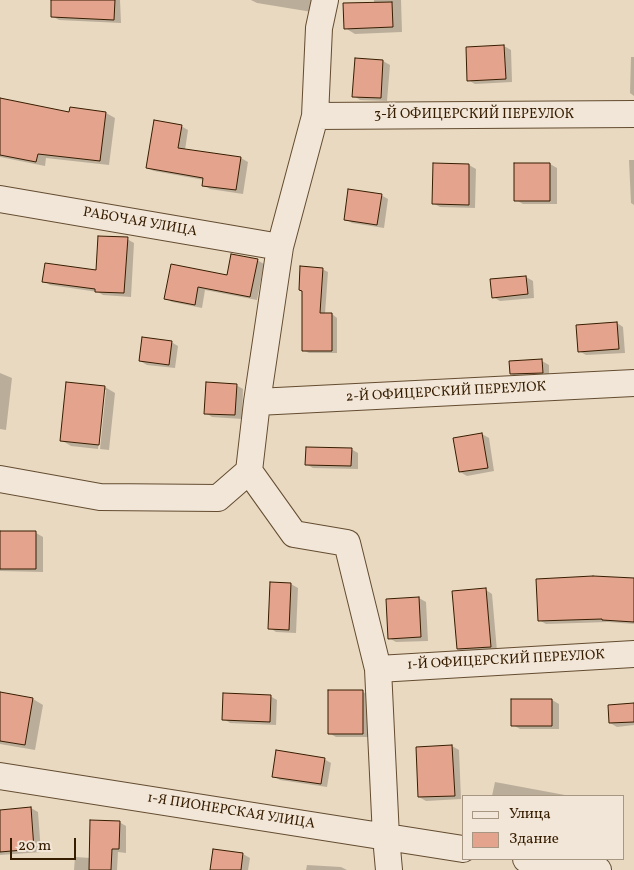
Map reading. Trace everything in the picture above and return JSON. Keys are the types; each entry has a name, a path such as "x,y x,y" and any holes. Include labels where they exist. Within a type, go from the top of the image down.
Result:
{"street":[{"path":"325,0 319,28 315,116 280,247 257,402 249,471 294,534 347,543 378,668 389,870"},
{"name":"3-Й ОФИЦЕРСКИЙ ПЕРЕУЛОК","path":"315,116 634,114"},
{"name":"РАБОЧАЯ УЛИЦА","path":"0,199 280,247"},
{"name":"2-Й ОФИЦЕРСКИЙ ПЕРЕУЛОК","path":"257,402 634,383"},
{"path":"0,479 100,497 218,498 249,471"},
{"name":"1-Й ОФИЦЕРСКИЙ ПЕРЕУЛОК","path":"378,668 634,654"},
{"name":"1-Я ПИОНЕРСКАЯ УЛИЦА","path":"0,776 462,849"},
{"path":"533,860 598,870"}],"building":[{"path":"51,0 115,0 114,20 51,17"},
{"path":"392,2 393,27 344,29 343,3"},
{"path":"504,45 506,79 467,81 466,47"},
{"path":"355,58 383,60 381,98 352,97"},
{"path":"0,98 69,112 70,107 106,112 100,161 38,154 36,162 0,155"},
{"path":"154,120 182,125 178,148 241,157 236,190 202,186 203,178 146,168"},
{"path":"433,163 469,164 469,205 432,204"},
{"path":"514,163 550,163 550,201 514,201"},
{"path":"348,189 382,194 377,225 344,220"},
{"path":"98,236 128,237 124,293 95,292 95,289 42,282 45,263 96,270"},
{"path":"231,254 258,259 250,297 198,287 195,305 164,299 171,264 227,275"},
{"path":"300,266 323,268 320,313 332,313 332,351 302,351 302,291 299,290"},
{"path":"526,276 528,294 492,298 490,279"},
{"path":"617,322 619,349 578,352 576,325"},
{"path":"142,337 172,341 169,365 139,361"},
{"path":"542,359 543,373 510,374 509,361"},
{"path":"66,382 105,386 99,445 60,441"},
{"path":"206,382 237,384 235,415 204,414"},
{"path":"482,433 488,468 459,472 453,438"},
{"path":"306,447 352,448 351,466 305,465"},
{"path":"0,531 36,531 36,569 0,569"},
{"path":"593,576 634,578 634,622 602,619 538,621 536,579"},
{"path":"270,582 291,583 289,630 268,629"},
{"path":"486,588 491,647 457,649 452,591"},
{"path":"419,597 421,637 388,639 386,599"},
{"path":"328,690 363,690 363,734 328,734"},
{"path":"0,692 33,698 25,745 0,741"},
{"path":"223,693 271,695 270,722 222,720"},
{"path":"511,699 552,699 552,726 511,726"},
{"path":"634,703 634,722 609,723 608,705"},
{"path":"452,745 455,796 418,797 416,747"},
{"path":"276,750 325,758 321,784 272,777"},
{"path":"31,807 34,849 0,852 0,810"},
{"path":"90,820 120,821 119,849 112,849 111,870 89,870"},
{"path":"213,849 243,853 241,870 210,870"}]}
